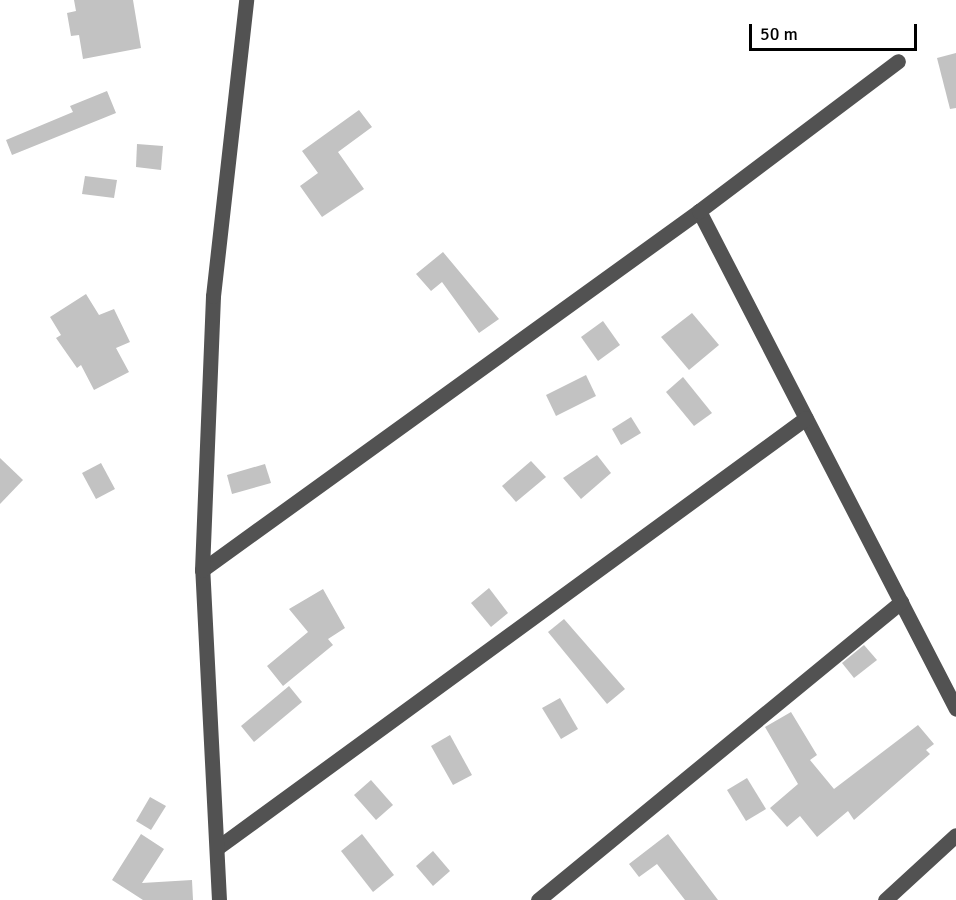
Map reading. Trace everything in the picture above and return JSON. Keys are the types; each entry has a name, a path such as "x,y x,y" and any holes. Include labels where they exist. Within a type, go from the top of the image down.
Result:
{"street":[{"path":"219,900 202,570 213,296 246,0"},
{"path":"202,570 699,211 898,61"},
{"path":"699,211 956,709"},
{"path":"217,848 806,418"},
{"path":"538,900 901,602"},
{"path":"885,900 956,835"}],"building":[{"path":"74,0 133,0 141,48 83,59 79,35 71,36 67,13 76,11"},
{"path":"956,53 956,108 950,109 937,58"},
{"path":"107,91 116,113 12,155 6,140 73,112 70,106"},
{"path":"359,110 372,127 338,152 364,189 322,217 300,186 318,173 302,151"},
{"path":"137,144 163,146 161,170 136,167"},
{"path":"85,176 117,180 114,198 82,194"},
{"path":"443,252 499,319 479,333 442,282 431,291 416,274"},
{"path":"86,294 99,315 114,309 130,342 116,348 129,372 94,390 81,365 77,368 56,338 61,335 50,317"},
{"path":"692,313 719,345 689,370 661,337"},
{"path":"603,321 620,345 598,361 581,337"},
{"path":"586,375 596,396 556,416 546,395"},
{"path":"683,377 712,413 694,426 666,392"},
{"path":"631,417 641,433 621,445 612,429"},
{"path":"597,455 611,473 581,499 563,478"},
{"path":"0,458 23,480 0,504"},
{"path":"531,461 546,477 516,502 502,486"},
{"path":"101,463 115,489 96,499 82,473"},
{"path":"265,464 271,483 232,494 227,475"},
{"path":"489,588 508,613 491,627 471,603"},
{"path":"323,589 345,628 328,639 333,645 283,686 267,666 308,632 289,609"},
{"path":"564,619 625,689 607,704 548,632"},
{"path":"864,645 877,660 854,678 842,663"},
{"path":"289,686 302,702 254,742 241,726"},
{"path":"560,698 578,729 561,739 542,708"},
{"path":"791,712 817,755 810,760 834,789 918,725 934,744 926,750 930,754 854,820 848,811 817,837 800,816 787,827 770,808 798,784 765,727"},
{"path":"450,735 472,775 453,785 431,746"},
{"path":"747,778 766,809 746,821 727,790"},
{"path":"371,780 393,805 376,820 354,795"},
{"path":"150,797 166,806 151,830 136,821"},
{"path":"141,834 164,849 142,883 192,880 193,900 143,900 112,880"},
{"path":"362,834 394,875 373,892 341,851"},
{"path":"668,834 718,900 685,900 657,864 639,877 629,864"},
{"path":"433,851 450,871 433,886 416,866"}]}
